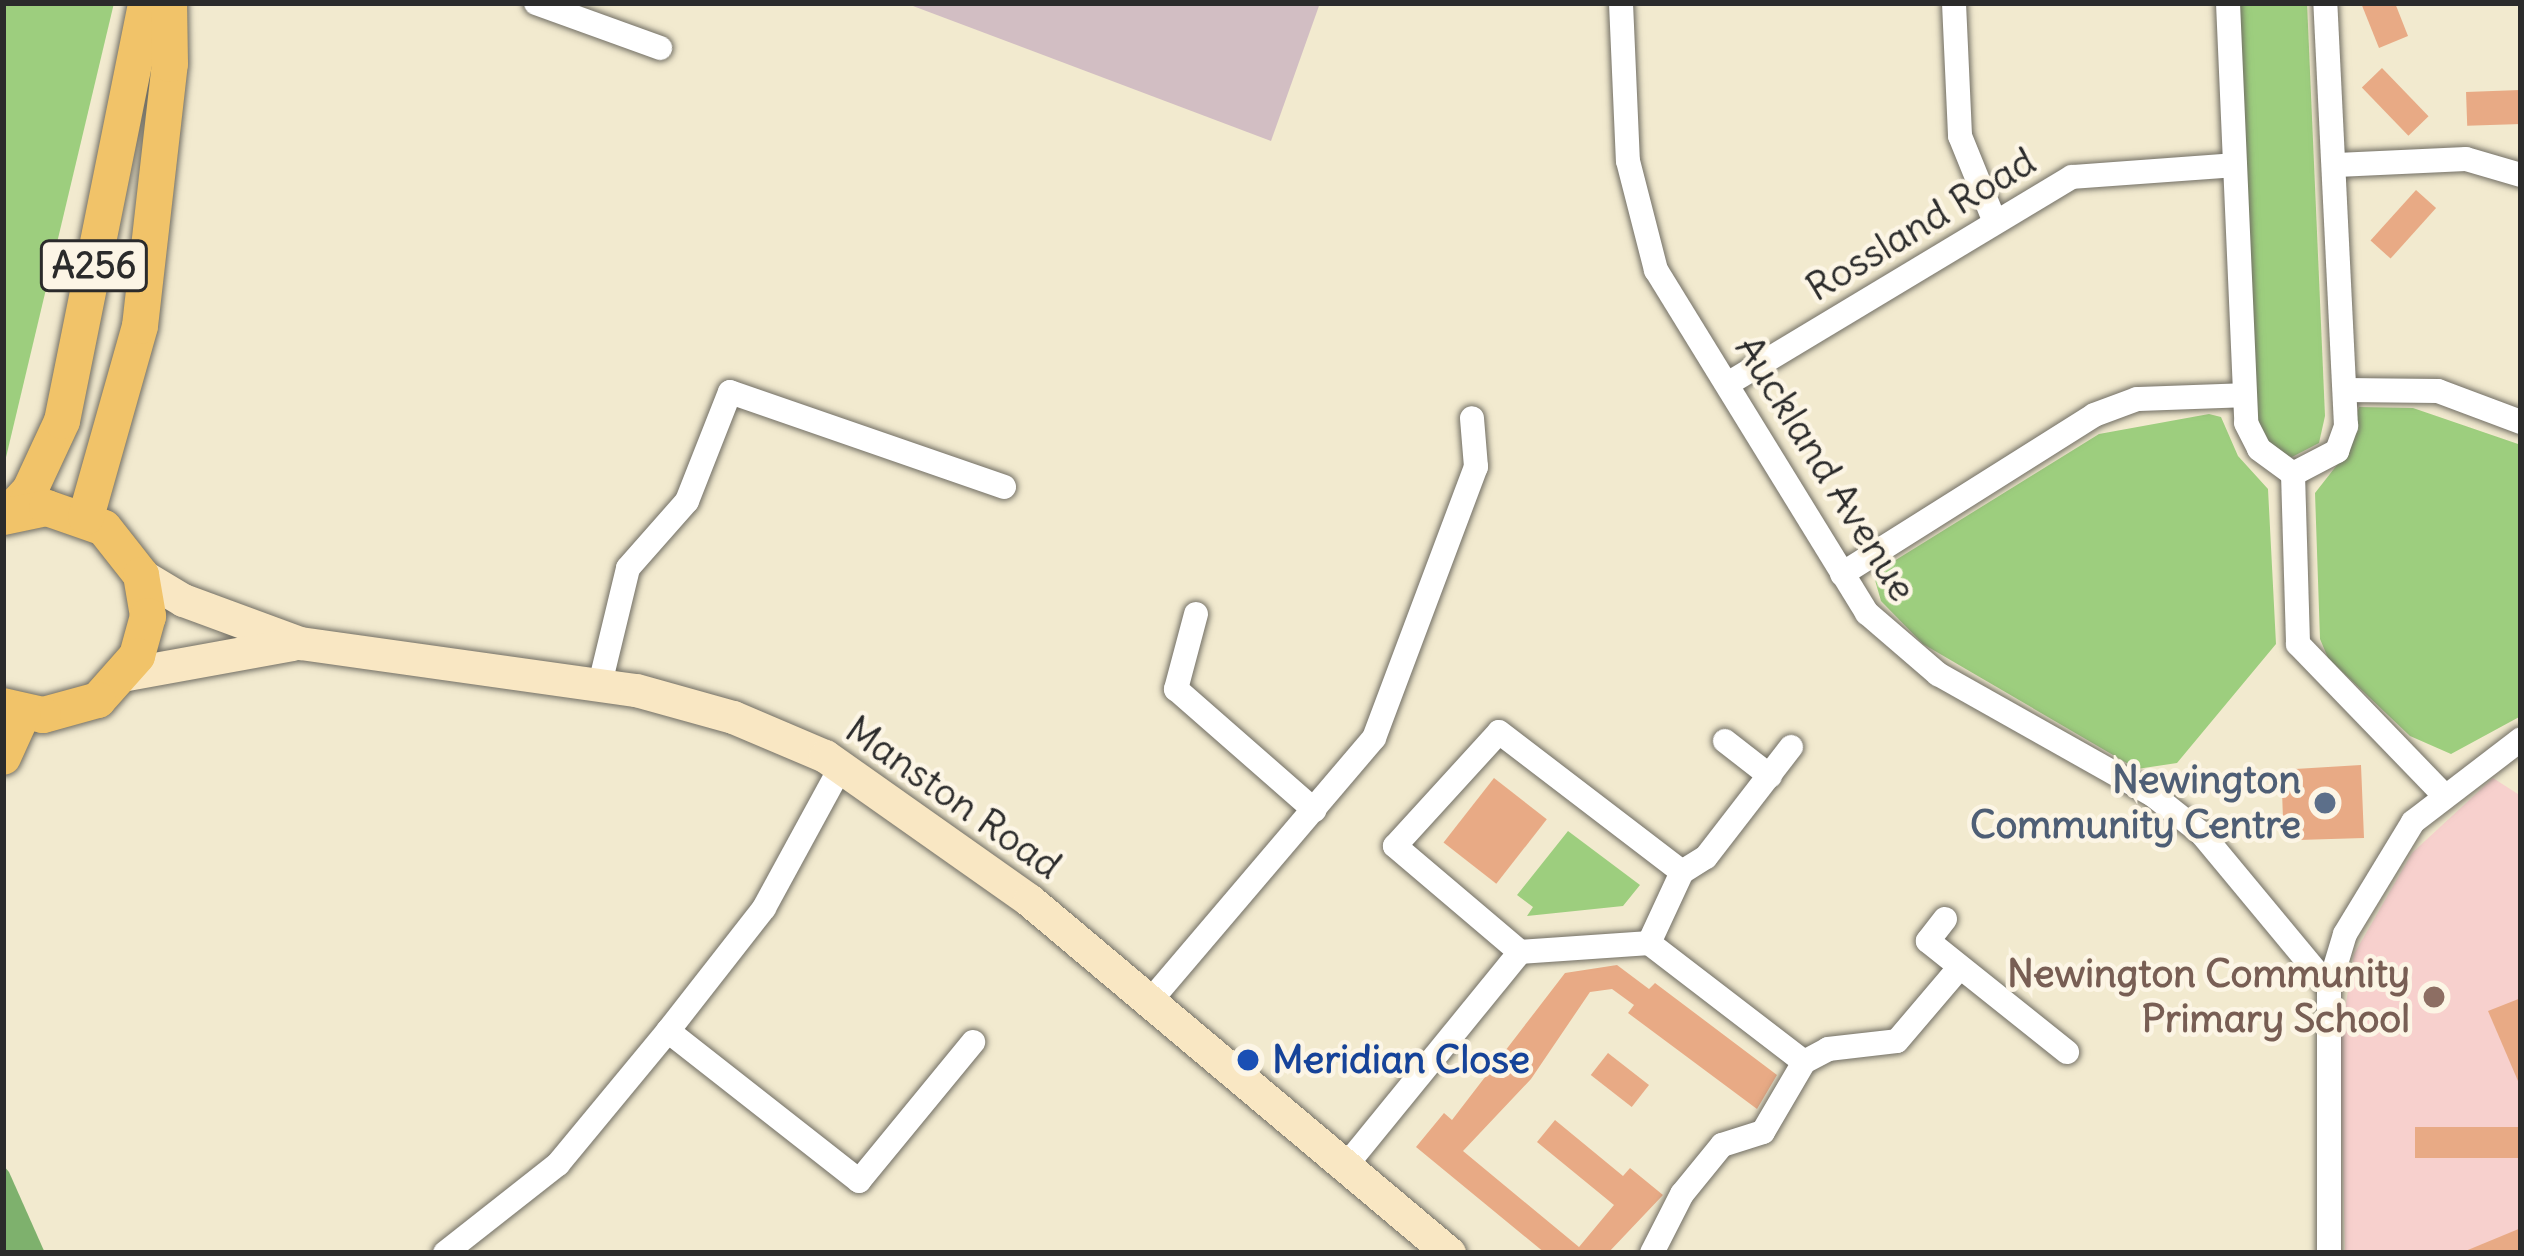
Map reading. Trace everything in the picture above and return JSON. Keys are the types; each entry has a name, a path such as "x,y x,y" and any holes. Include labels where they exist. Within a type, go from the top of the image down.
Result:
{"main road":[{"name":"A256","path":"5,516 30,490 62,421 146,3"},
{"name":"A256","path":"86,517 140,326 157,212 169,3"},
{"path":"3,757 13,710 80,708 127,674 148,616 141,575 119,541 86,517 47,508 5,516"},
{"name":"Manston Road","path":"141,575 183,600 300,643 600,684 733,717 842,765 1151,1000 1449,1253"},
{"name":"Manston Road","path":"127,674 300,643"}],"street":[{"path":"536,3 660,48"},
{"name":"Auckland Avenue","path":"1622,3 1628,161 1639,222 1656,270 1867,613 1938,674 2153,795 2201,834 2329,987"},
{"path":"1954,3 1960,136 1995,222"},
{"path":"2228,3 2244,394 2258,449 2293,474"},
{"path":"2293,474 2337,451 2346,390 2325,3"},
{"path":"2337,165 2465,159 2521,175"},
{"name":"Rossland Road","path":"1729,383 2072,177 2235,166"},
{"path":"2346,390 2438,391 2521,422"},
{"path":"600,684 628,568 687,501 730,392 1004,488"},
{"path":"1842,574 2093,415 2137,399 2244,394"},
{"path":"1151,1000 1374,738 1476,467 1472,418"},
{"path":"2293,474 2298,644 2443,793"},
{"path":"1196,614 1176,689 1314,810"},
{"path":"1682,872 1498,732 1395,847 1520,952 1649,943 1804,1062"},
{"path":"2329,1253 2329,987 2360,899 2389,852 2443,793 2521,739"},
{"path":"1725,741 1770,776"},
{"path":"1649,943 1682,872 1706,857 1791,747"},
{"path":"445,1253 558,1164 668,1030 764,908 842,765"},
{"path":"1945,919 1928,941 2068,1052"},
{"path":"1348,1163 1520,952"},
{"path":"1652,1253 1682,1194 1722,1145 1763,1132 1804,1062 1828,1049 1897,1041 1960,967"},
{"path":"668,1030 859,1181 973,1042"}],"shaded area":[{"path":"905,3 1320,3 1271,141"},
{"name":"Newington Community Primary School","path":"2493,778 2521,796 2521,1253 2345,1253 2340,1040 2354,954 2412,853"}],"green space":[{"path":"3,3 114,3 3,470"},
{"path":"2233,3 2307,3 2325,416 2319,443 2292,457 2278,457 2259,436"},
{"path":"2359,407 2413,408 2521,445 2521,716 2451,754 2410,736 2328,658 2320,639 2315,493 2344,456"},
{"path":"2209,414 2221,417 2238,456 2268,489 2276,644 2177,763 2137,769 1923,644 1881,601 1875,580 1886,566 2099,434"},
{"path":"1568,831 1640,885 1623,906 1527,916 1533,907 1517,895"},
{"path":"3,1165 9,1172 45,1253 3,1253"}],"building":[{"path":"2361,3 2395,3 2408,36 2379,48"},
{"path":"2382,68 2429,116 2408,136 2362,87"},
{"path":"2520,90 2521,124 2467,126 2466,92"},
{"path":"2416,190 2436,208 2391,259 2370,241"},
{"name":"Newington Community Centre","path":"2361,765 2364,838 2298,840 2297,818 2283,819 2282,791 2296,791 2295,769"},
{"path":"1494,778 1547,819 1496,884 1444,843"},
{"path":"1617,965 1649,989 1655,983 1777,1075 1757,1109 1628,1013 1634,1005 1612,989 1590,992 1531,1079 1463,1151 1579,1247 1614,1205 1537,1142 1555,1120 1623,1176 1630,1168 1663,1195 1608,1253 1545,1253 1416,1147 1444,1113 1452,1120 1565,973"},
{"path":"2521,998 2521,1088 2488,1011"},
{"path":"1608,1053 1649,1085 1632,1107 1591,1075"},
{"path":"2415,1127 2521,1127 2521,1158 2415,1158"},
{"path":"2521,1228 2521,1253 2463,1253 2463,1252"}],"place":[{"name":"Newington Community Centre","path":"2325,803"},
{"name":"Newington Community Primary School","path":"2434,997"},
{"name":"Meridian Close","path":"1248,1060"}]}
